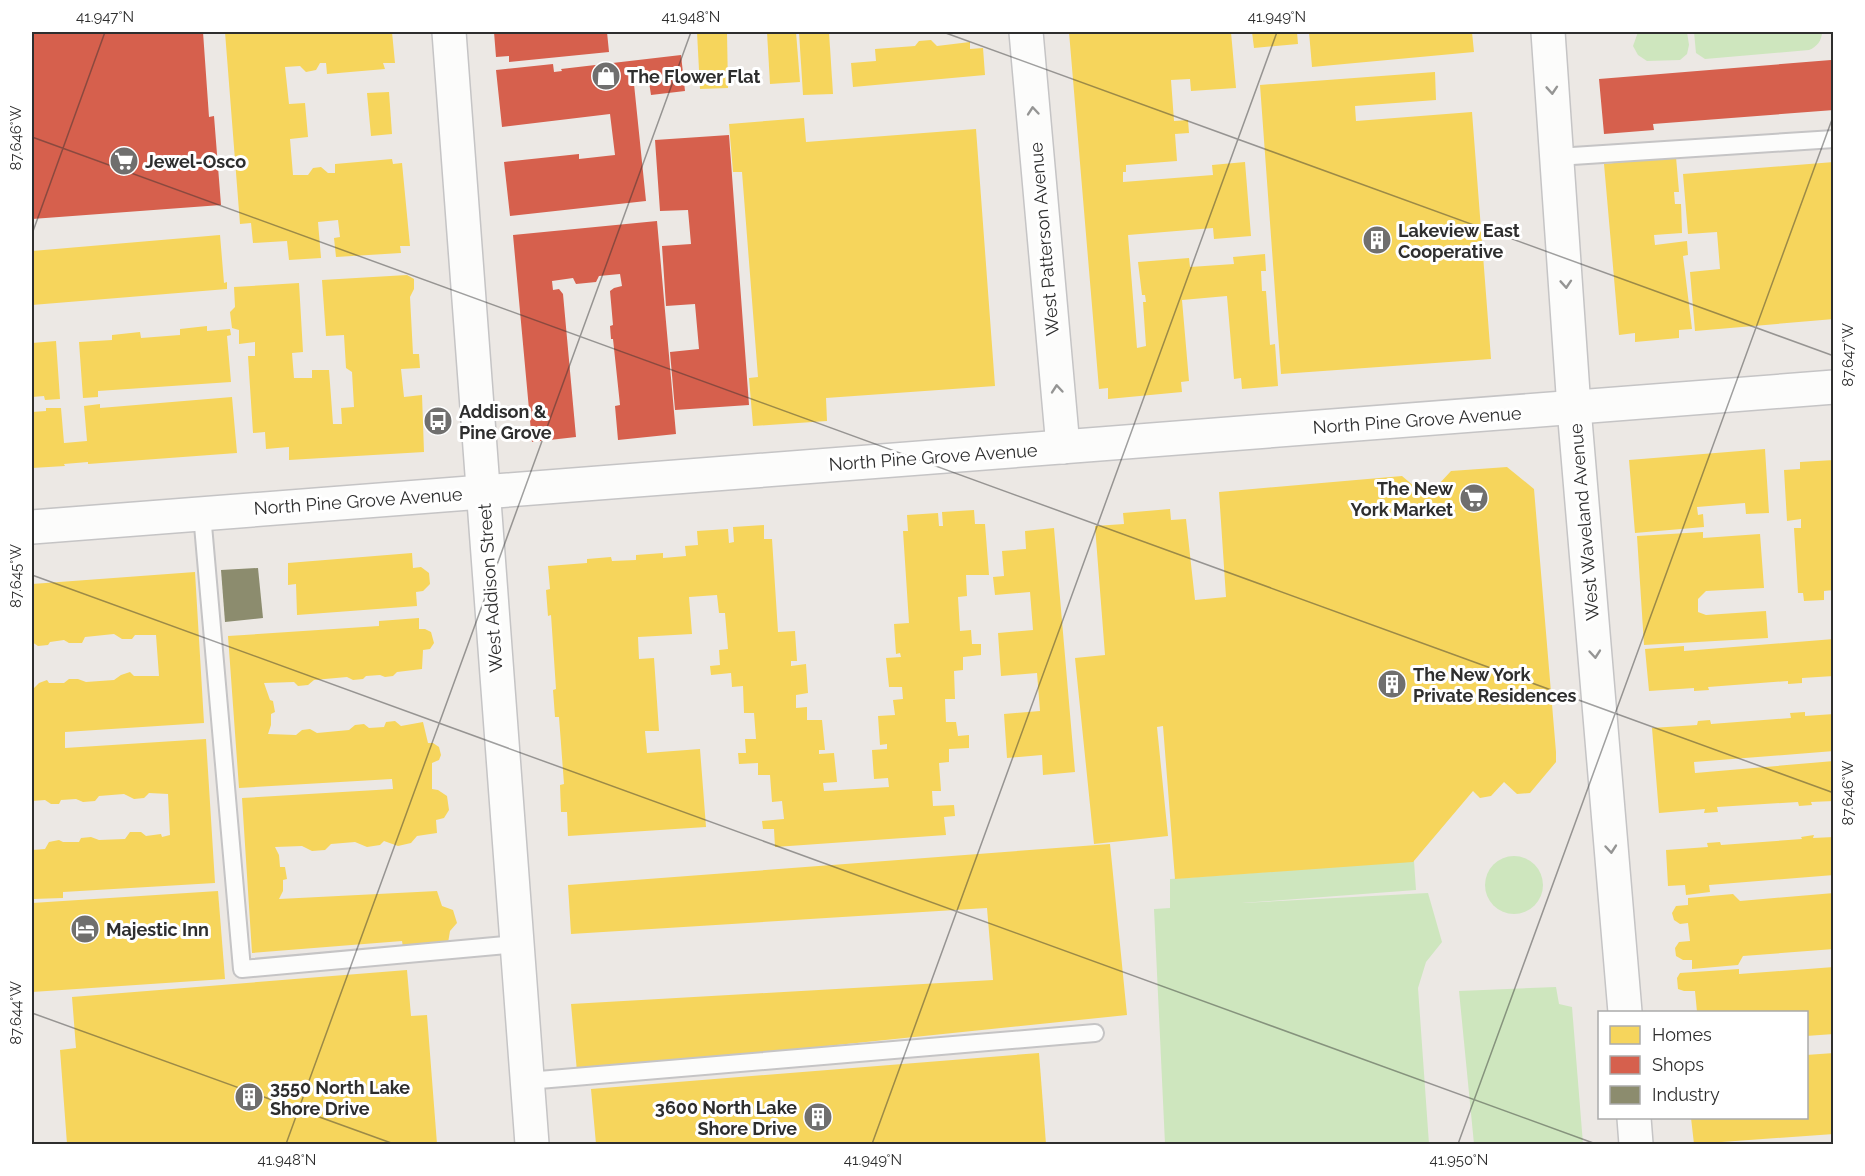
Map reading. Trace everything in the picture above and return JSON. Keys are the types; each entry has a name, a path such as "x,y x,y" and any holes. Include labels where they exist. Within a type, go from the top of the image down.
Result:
{"street":[{"name":"West Addison Street","path":"449,32 532,1144"},
{"name":"West Patterson Avenue","path":"1026,32 1063,447"},
{"name":"West Waveland Avenue","path":"1548,32 1574,408 1625,1011"},
{"name":"North Pine Grove Avenue","path":"32,527 1833,387"},
{"path":"1634,1119 1636,1144"}],"lane":[{"path":"1557,157 1833,139"},
{"path":"202,514 242,969 517,944"},
{"path":"527,1081 1095,1033"}],"green space":[{"path":"1638,32 1687,32 1689,45 1687,54 1680,60 1647,61 1638,55 1633,46"},
{"path":"1694,32 1822,32 1819,43 1809,50 1705,59 1696,53"},
{"path":"1508,856 1520,856 1535,864 1543,879 1543,891 1535,906 1520,914 1508,914 1493,906 1485,891 1485,879 1493,864"},
{"path":"1414,861 1416,890 1242,903 1428,893 1442,942 1426,962 1418,988 1429,1144 1165,1144 1154,909 1170,908 1170,879"},
{"path":"1556,987 1559,1004 1572,1007 1583,1144 1474,1144 1459,991"}],"building: Homes":[{"path":"225,32 392,32 395,63 383,63 385,69 327,74 326,63 320,63 316,70 306,72 300,66 285,67 289,104 305,103 308,137 290,139 293,175 308,175 313,168 321,167 328,173 335,173 335,164 392,159 393,164 402,163 410,246 400,246 401,253 336,257 334,238 340,237 338,220 318,222 321,258 289,260 287,241 253,243 251,223 240,224"},
{"path":"697,32 727,32 728,88 700,89"},
{"path":"767,32 796,32 800,82 770,84"},
{"path":"799,32 829,32 833,94 803,95"},
{"path":"1069,32 1231,32 1236,88 1191,91 1190,79 1171,80 1174,121 1188,120 1189,133 1175,134 1177,161 1126,165 1123,182 1213,175 1212,165 1245,162 1251,236 1214,239 1213,228 1128,235 1137,348 1146,346 1143,302 1146,302 1145,295 1142,295 1138,262 1189,258 1190,267 1234,264 1233,257 1265,254 1266,271 1261,271 1262,291 1266,291 1270,345 1275,344 1278,386 1242,389 1241,378 1234,379 1227,296 1182,300 1189,381 1181,382 1182,392 1108,399 1108,388 1099,389"},
{"path":"1252,32 1297,32 1298,44 1254,48"},
{"path":"1309,32 1472,32 1474,52 1312,67"},
{"path":"931,40 937,46 970,42 970,49 983,48 985,75 853,87 851,63 876,61 875,49 915,46 919,41"},
{"name":"Lakeview East Cooperative","path":"1435,72 1436,100 1355,106 1356,121 1472,112 1491,359 1281,374 1260,85"},
{"path":"389,92 392,134 371,136 367,93"},
{"path":"804,118 806,142 976,129 995,386 826,398 827,421 753,426 749,378 758,377 742,172 733,172 729,124"},
{"path":"1676,157 1679,192 1674,192 1675,204 1681,204 1682,233 1654,235 1655,245 1687,241 1688,255 1683,256 1692,329 1679,330 1679,338 1635,342 1635,333 1619,335 1604,164"},
{"path":"1834,162 1834,319 1695,331 1690,272 1720,269 1717,232 1688,234 1683,174"},
{"path":"220,235 224,283 227,282 227,289 32,305 32,251"},
{"path":"407,275 414,279 414,289 410,297 413,354 419,354 420,368 401,369 404,397 422,395 424,452 289,460 289,447 266,449 265,432 253,433 248,356 255,356 255,342 239,344 239,330 232,328 230,312 235,307 234,287 299,283 303,352 292,353 294,378 312,378 312,370 329,370 333,424 342,424 341,408 354,407 352,372 346,368 344,335 326,336 322,280"},
{"path":"207,326 207,331 230,329 231,335 227,336 231,382 98,391 98,397 83,398 79,342 112,340 112,335 140,332 141,338 180,335 180,329"},
{"path":"56,341 60,399 45,400 44,396 32,397 32,343"},
{"path":"232,397 237,453 88,464 88,462 32,468 32,412 46,411 46,408 61,408 64,443 87,441 84,406 100,404 100,408"},
{"path":"1765,449 1769,513 1746,514 1745,503 1697,507 1698,515 1703,514 1704,527 1635,533 1629,460"},
{"path":"1834,460 1834,590 1824,591 1824,600 1804,601 1803,593 1798,593 1794,528 1801,528 1801,519 1787,521 1784,470 1800,469 1800,462"},
{"name":"The New York Private Residences","path":"1507,467 1534,489 1556,752 1556,762 1530,793 1517,794 1504,782 1491,796 1480,798 1473,791 1413,862 1175,879 1163,726 1157,727 1168,836 1094,844 1075,658 1105,655 1095,526 1124,524 1123,513 1170,509 1171,520 1186,519 1195,600 1226,597 1219,492 1402,476 1427,497 1451,471"},
{"path":"974,510 975,524 985,524 989,575 966,575 967,596 958,597 960,631 971,630 972,644 981,644 981,655 963,657 963,670 954,671 955,699 945,699 946,722 956,722 958,736 969,735 969,748 949,749 949,762 939,763 941,791 932,791 933,806 954,805 955,816 944,817 946,835 775,847 774,829 763,829 762,821 784,819 782,801 772,802 770,775 758,775 758,763 739,764 738,753 746,753 745,739 756,739 754,713 744,713 743,686 732,687 731,673 711,675 710,666 720,665 719,650 728,649 725,613 719,613 717,595 689,597 692,634 638,637 639,659 654,658 659,731 645,731 647,753 700,749 706,827 568,836 567,812 561,812 560,785 564,784 559,717 555,717 553,690 556,689 551,615 548,616 546,590 550,589 548,566 587,563 587,559 611,557 612,561 636,560 636,555 663,553 663,558 686,556 685,546 698,545 697,531 728,529 729,543 734,542 733,527 764,525 764,539 772,539 778,632 795,631 797,661 791,661 791,666 806,664 808,693 796,695 796,708 807,707 807,720 822,720 825,750 819,750 819,754 834,753 837,782 823,783 824,791 889,787 888,778 874,779 872,750 887,749 887,744 880,745 878,716 895,715 893,700 903,699 902,687 889,687 886,658 901,657 900,653 896,654 894,624 909,623 903,531 908,531 907,515 938,513 939,526 943,526 942,512"},
{"path":"1054,528 1075,772 1043,775 1042,755 1007,758 1004,714 1040,711 1037,673 1001,676 998,633 1033,630 1030,592 995,595 993,577 1004,576 1002,551 1026,549 1025,531"},
{"path":"1703,532 1703,538 1760,534 1764,588 1706,591 1698,599 1698,612 1706,615 1766,611 1768,638 1644,645 1637,536"},
{"path":"412,553 413,568 421,567 429,573 430,584 423,591 416,592 417,606 297,615 296,584 288,585 288,563"},
{"path":"195,572 204,723 65,732 65,748 206,739 215,883 63,892 63,898 32,899 32,850 45,849 49,842 59,840 79,842 81,838 91,837 99,840 125,839 130,832 141,832 146,836 170,835 168,794 149,793 144,798 134,799 124,794 99,796 95,801 61,800 59,804 51,804 45,800 32,801 32,690 39,683 47,680 49,683 64,683 69,679 86,682 114,680 130,672 134,676 159,676 156,635 135,635 132,639 122,639 114,634 85,637 82,643 69,643 64,640 38,646 32,642 32,584"},
{"path":"419,618 419,629 431,632 434,643 430,649 423,650 422,669 397,672 393,676 385,677 380,675 353,680 347,677 314,680 308,685 298,686 294,682 264,683 270,700 273,701 275,712 271,714 268,734 296,735 302,730 310,729 317,733 349,730 355,725 364,724 369,728 384,727 386,722 395,721 401,726 423,722 428,743 439,747 441,755 439,760 432,763 432,789 447,796 449,810 444,818 436,820 437,833 417,836 411,843 398,846 384,841 380,845 367,847 355,842 331,844 325,850 312,851 302,846 275,847 279,855 280,867 285,867 287,879 283,880 283,891 279,899 437,891 442,906 453,910 457,923 450,931 448,943 403,947 402,941 252,953 242,798 393,789 392,779 239,788 228,636 379,626 379,621"},
{"path":"1834,639 1834,676 1802,678 1802,683 1788,684 1788,681 1708,687 1709,690 1694,691 1694,688 1649,691 1645,649 1684,646 1684,651"},
{"path":"1805,712 1805,716 1834,714 1834,751 1694,762 1695,773 1834,761 1834,801 1811,802 1812,805 1799,806 1798,802 1717,807 1718,812 1704,813 1705,809 1659,813 1652,728 1697,725 1698,721 1710,720 1711,724 1791,718 1790,713"},
{"path":"1814,835 1813,838 1834,837 1834,875 1709,885 1710,892 1686,895 1685,885 1668,886 1666,850 1708,847 1707,843 1720,842 1721,845 1802,839 1801,837"},
{"path":"1110,844 1127,1015 577,1072 571,1004 993,980 987,908 571,934 568,885"},
{"path":"218,891 225,979 32,992 32,903"},
{"path":"1834,893 1834,949 1743,956 1738,965 1692,969 1692,960 1683,960 1676,956 1675,948 1679,942 1690,941 1688,923 1680,924 1674,920 1672,913 1676,906 1688,905 1688,898 1733,894 1740,901"},
{"path":"1834,967 1834,1034 1808,1036 1808,1011 1697,1011 1695,991 1678,989 1677,978 1680,973 1739,969 1739,974"},
{"name":"3550 North Lake Shore Drive","path":"407,970 411,1016 427,1015 437,1144 67,1144 60,1050 76,1048 72,997"},
{"name":"3600 North Lake Shore Drive","path":"1039,1053 1046,1144 596,1144 591,1089"},
{"path":"1834,1053 1834,1134 1694,1144 1691,1119 1808,1119 1808,1055"}],"building: Shops":[{"name":"Jewel-Osco","path":"32,32 203,32 209,117 214,116 221,205 32,219"},
{"path":"494,32 607,32 609,52 509,62 509,56 496,57"},
{"path":"681,55 685,91 651,95 649,82 634,84 646,201 510,216 504,162 579,154 579,159 615,155 610,114 502,127 496,70 553,64 554,72 562,71 561,69"},
{"path":"1834,57 1834,110 1653,124 1654,130 1604,134 1599,79 1831,60"},
{"path":"729,135 749,405 675,410 670,352 699,349 695,304 666,306 662,246 691,244 688,210 660,211 655,140"},
{"path":"657,221 676,434 618,440 615,406 620,405 613,339 611,339 610,326 613,325 610,291 622,286 620,274 599,276 596,282 576,284 573,278 552,281 553,290 559,289 563,294 576,437 532,442 513,235"}],"building: Industry":[{"path":"258,568 263,618 225,622 221,570"}],"place":[{"name":"The Flower Flat","path":"606,76"},
{"name":"Jewel-Osco","path":"124,161"},
{"name":"Lakeview East Cooperative","path":"1377,240"},
{"name":"Addison & Pine Grove","path":"438,421"},
{"name":"The New York Market","path":"1474,498"},
{"name":"The New York Private Residences","path":"1392,684"},
{"name":"Majestic Inn","path":"85,929"},
{"name":"3550 North Lake Shore Drive","path":"249,1097"},
{"name":"3600 North Lake Shore Drive","path":"818,1117"}]}
